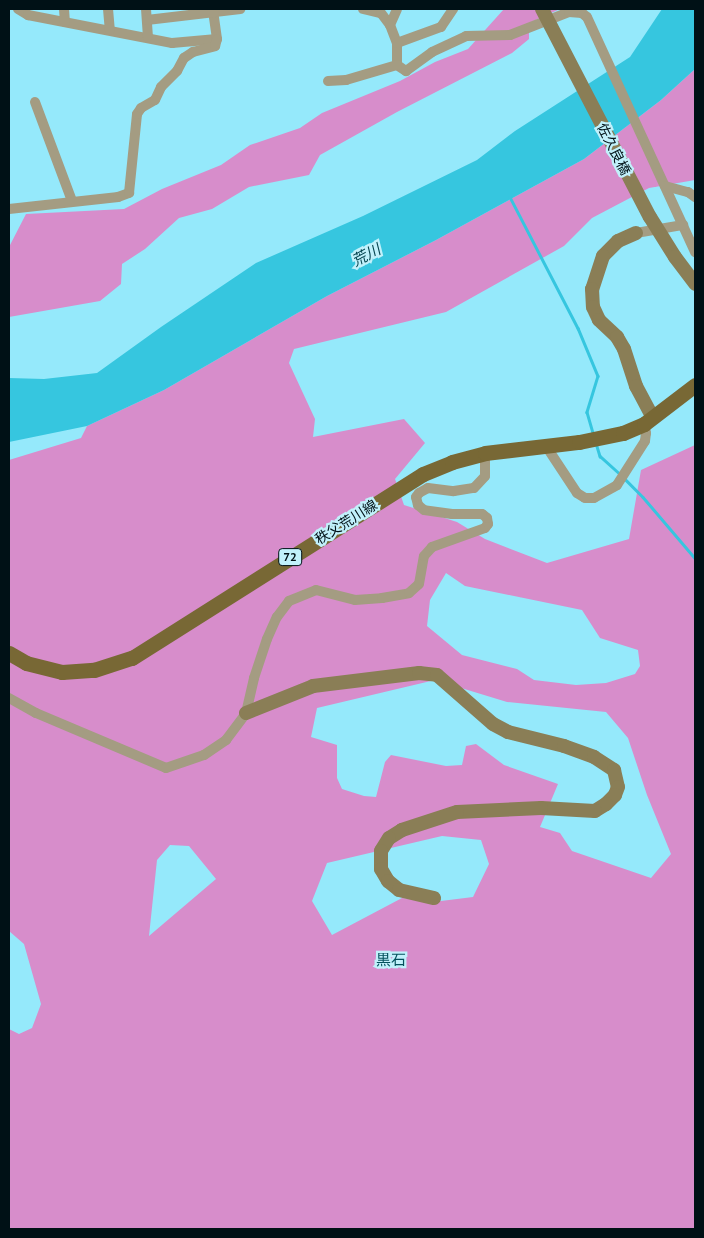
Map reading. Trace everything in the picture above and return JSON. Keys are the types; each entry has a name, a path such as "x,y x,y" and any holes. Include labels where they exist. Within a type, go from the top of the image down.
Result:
{"main road":[{"name":"秩父荒川線","path":"9,652 26,663 62,672 94,670 132,658 408,483 452,462 485,454 605,438 648,421 695,386"}],"street":[{"path":"18,9 28,15 172,43 216,39"},
{"path":"64,9 65,22"},
{"path":"108,9 110,30"},
{"path":"146,9 148,37"},
{"path":"147,20 214,10 240,9"},
{"path":"363,9 381,13 390,25 397,43 397,65"},
{"path":"390,25 397,9"},
{"path":"397,43 441,27 453,9"},
{"name":"佐久良橋","path":"542,9 646,210 675,257 695,284"},
{"path":"9,209 118,197 129,194 137,114 142,108 155,100 161,87 177,71 184,58 193,52 215,46 214,10"},
{"path":"397,65 406,71 432,52 466,36 510,35 569,12 582,13 587,17 695,252"},
{"path":"328,82 346,80 397,65"},
{"path":"35,102 72,201"},
{"path":"664,186 688,192 695,196"},
{"path":"546,446 577,493 585,498 594,498 617,485 645,441 648,421 624,349 617,337 599,320 593,307 592,289 603,256 618,241 636,233 683,225"},
{"path":"9,698 36,714 166,768 204,755 226,740 246,713 254,678 267,639 277,617 289,602 316,590 354,600 382,598 409,593 419,584 424,556 432,547 485,528 488,524 487,518 482,514 452,514 424,510 418,505 416,497 423,489 428,488 454,491 474,488 485,476 485,454"},
{"path":"246,713 313,686 419,674 437,675 500,728 594,757 614,770 618,787 615,795 606,804 595,810 541,808 457,812 402,830 389,838 381,851 382,869 388,881 399,890 434,898"}],"shaded area":[{"path":"504,9 560,9 529,23 529,39 512,53 397,112 320,155 309,175 249,187 212,209 179,218 145,249 122,264 121,284 100,301 9,317 9,247 26,214 124,209 162,189 221,165 250,145 300,128 322,113 400,81 435,62 468,49"},
{"path":"695,69 695,180 649,188 592,218 564,246 446,312 294,349 289,363 315,419 313,437 404,419 425,443 395,479 404,505 457,522 485,539 547,563 629,539 641,470 695,445 695,1229 9,1229 9,1029 19,1034 32,1028 41,1004 24,944 9,931 9,460 81,438 87,426 164,390 327,296 436,240 584,159 661,100","holes":["446,573 465,586 582,610 600,638 638,650 640,666 635,674 606,683 576,685 534,680 517,669 462,655 427,626 430,600","435,680 507,702 606,712 628,738 647,795 671,854 651,878 572,851 560,833 540,827 558,784 504,765 476,744 466,746 462,765 446,766 391,755 385,762 376,797 364,796 342,789 337,778 337,745 311,737 317,708","442,836 481,840 489,864 473,897 441,901 402,898 332,935 312,901 327,863","170,845 189,846 216,879 149,936 157,860"]}],"water":[{"name":"荒川","path":"662,9 695,9 695,69 661,100 584,159 436,240 327,296 164,390 87,426 9,442 9,378 44,379 97,373 256,263 363,216 477,160 515,131 630,57"}],"waterway":[{"path":"510,197 578,328 598,376 587,412 593,433"},
{"path":"596,443 600,456 621,475"},
{"path":"625,479 643,497 695,558"}],"district":[{"name":"黒石","path":"391,960"}]}
